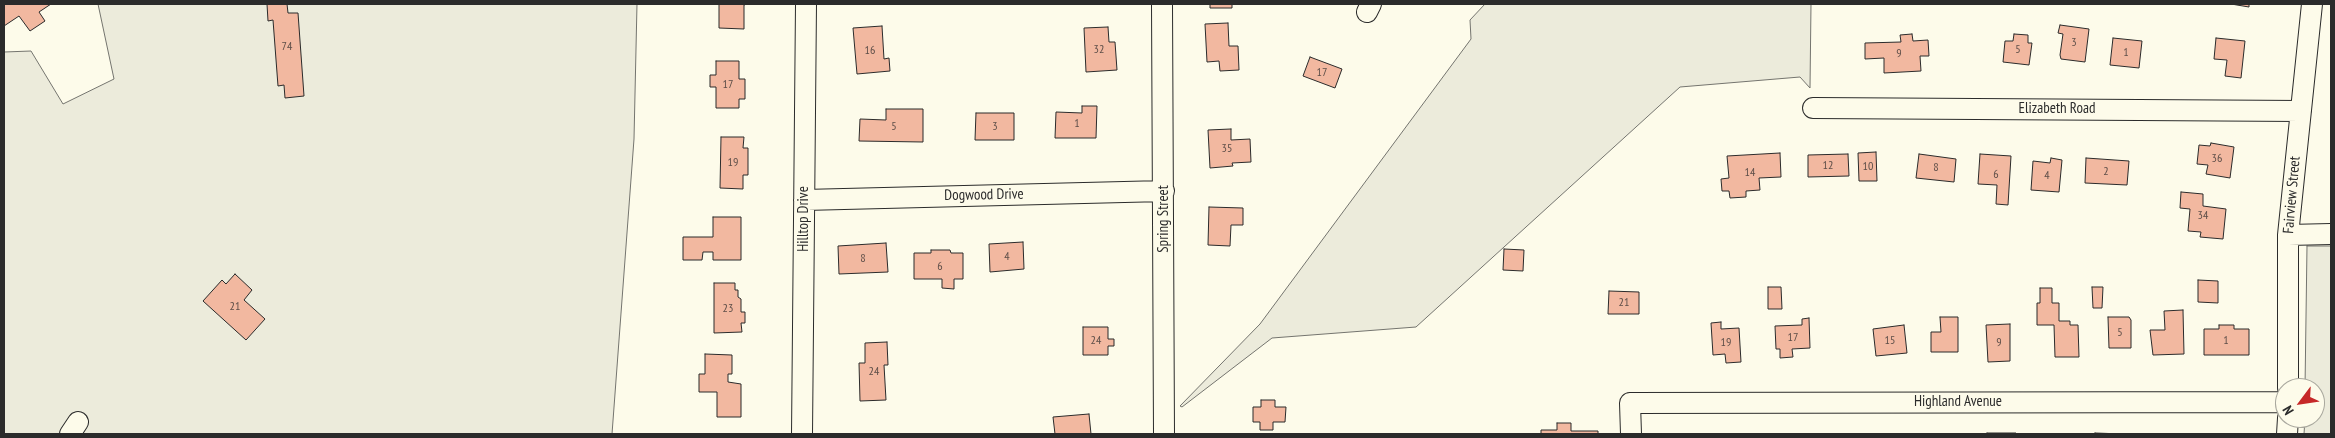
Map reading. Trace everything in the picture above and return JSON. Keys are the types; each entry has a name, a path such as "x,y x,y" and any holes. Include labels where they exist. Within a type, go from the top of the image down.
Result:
{"street":[{"name":"Hilltop Drive","path":"802,434 806,4"},
{"name":"Spring Street","path":"1162,4 1164,434"},
{"name":"Fairview Street","path":"2288,378 2288,235 2312,4"},
{"name":"Elizabeth Road","path":"1813,108 2301,110"},
{"name":"Dogwood Drive","path":"804,200 1164,191"},
{"path":"2288,235 2331,234"},
{"name":"Highland Avenue","path":"1631,434 1630,403 2275,402"}],"shaded area":[{"path":"98,4 637,4 634,139 612,434 4,434 4,52 31,51 63,104 114,79"},
{"path":"1485,4 1811,4 1810,88 1800,77 1680,87 1416,327 1272,338 1182,407 1180,406 1260,324 1471,39 1470,20"},
{"path":"2307,246 2331,246 2331,434 2304,434 2304,428 2325,428 2325,378 2305,378"}],"building":[{"path":"4,4 51,4 39,12 45,21 30,31 19,16 4,26"},
{"path":"267,4 287,4 288,13 298,13 304,96 285,98 284,85 278,86 273,20 268,21"},
{"path":"719,4 747,4 744,5 744,29 719,28"},
{"path":"1210,4 1232,4 1232,8 1210,8"},
{"path":"2231,4 2249,4 2249,7"},
{"path":"1228,23 1229,46 1238,46 1239,70 1220,71 1219,61 1207,62 1205,24"},
{"path":"2060,25 2089,29 2085,62 2061,59 2063,34 2058,33"},
{"path":"882,26 884,59 889,58 890,71 857,74 853,28"},
{"path":"1108,27 1109,42 1115,42 1117,70 1086,72 1084,28"},
{"path":"1912,34 1913,41 1928,40 1929,56 1920,56 1921,71 1884,73 1884,58 1865,59 1865,43 1901,42 1900,35"},
{"path":"2014,34 2028,35 2028,43 2032,43 2029,65 2003,62 2005,41 2013,41"},
{"path":"2113,38 2142,41 2139,68 2110,65"},
{"path":"2216,38 2245,41 2241,78 2225,76 2227,60 2214,59"},
{"path":"1310,57 1342,69 1335,88 1303,76"},
{"path":"716,61 739,61 739,79 745,79 745,99 739,99 739,108 716,108 716,87 710,87 710,75 716,75"},
{"path":"1082,106 1097,106 1096,138 1055,138 1056,112 1082,113"},
{"path":"886,109 923,109 923,142 859,141 860,119 886,120"},
{"path":"976,113 1014,113 1014,140 975,140"},
{"path":"1231,129 1231,140 1250,139 1251,162 1232,163 1233,166 1210,168 1208,130"},
{"path":"721,137 744,137 743,148 748,148 748,175 743,175 743,189 720,188"},
{"path":"2211,143 2234,147 2230,178 2206,174 2208,165 2197,164 2199,145 2210,146"},
{"path":"1876,152 1877,181 1859,181 1858,153"},
{"path":"1780,153 1781,177 1759,178 1760,190 1746,191 1746,197 1730,198 1729,191 1722,191 1721,179 1729,178 1727,156"},
{"path":"1848,154 1849,176 1808,177 1808,155"},
{"path":"1919,154 1956,159 1954,182 1916,178"},
{"path":"1980,154 2011,156 2008,205 1996,204 1997,185 1978,184"},
{"path":"2051,158 2062,160 2059,192 2031,190 2033,161 2050,163"},
{"path":"2086,158 2129,161 2127,185 2085,183"},
{"path":"2181,192 2203,194 2203,206 2226,209 2223,239 2200,237 2201,232 2188,231 2190,209 2180,208"},
{"path":"1209,207 1243,208 1243,225 1231,225 1230,246 1208,245"},
{"path":"713,217 741,217 741,260 713,260 713,252 703,252 702,260 683,260 683,237 713,237"},
{"path":"1023,242 1024,269 990,272 989,244"},
{"path":"886,243 888,272 839,274 838,246"},
{"path":"1504,249 1524,250 1523,271 1503,270"},
{"path":"931,250 950,250 951,253 963,253 963,279 954,279 954,289 942,288 942,279 914,279 914,253 931,253"},
{"path":"235,274 252,290 244,300 265,319 246,340 203,301 222,280 226,284"},
{"path":"2198,280 2218,281 2218,303 2198,302"},
{"path":"714,283 735,283 735,290 738,290 738,297 741,299 741,312 745,312 745,323 741,323 742,332 714,333"},
{"path":"1768,287 1781,287 1782,309 1768,309"},
{"path":"2092,287 2103,287 2102,308 2093,308"},
{"path":"2040,288 2052,288 2052,303 2059,303 2059,321 2070,321 2070,325 2078,325 2079,357 2055,357 2054,325 2037,325 2037,303 2040,303"},
{"path":"1609,291 1639,292 1639,314 1608,314"},
{"path":"2183,310 2184,354 2153,355 2150,330 2165,330 2164,311"},
{"path":"1940,317 1958,317 1958,352 1931,352 1931,332 1941,332"},
{"path":"2108,317 2129,317 2131,320 2131,348 2109,348"},
{"path":"1809,318 1810,348 1792,349 1793,357 1780,358 1780,349 1776,349 1775,326 1802,325 1802,319"},
{"path":"1721,322 1721,329 1739,328 1741,362 1726,363 1725,354 1713,355 1711,323"},
{"path":"2010,324 2010,361 1988,362 1986,325"},
{"path":"1904,325 1907,353 1876,356 1873,329"},
{"path":"2219,325 2234,325 2234,329 2249,329 2249,355 2204,355 2204,329 2219,329"},
{"path":"1083,327 1108,327 1108,339 1114,339 1114,346 1108,346 1108,355 1083,355"},
{"path":"887,342 888,365 884,365 886,400 860,401 859,363 865,363 865,343"},
{"path":"705,354 732,355 732,374 728,374 728,382 741,384 741,417 717,417 717,392 699,392 699,374 705,374"},
{"path":"1261,400 1275,400 1275,407 1286,407 1285,422 1273,422 1273,430 1260,430 1260,422 1253,422 1253,407 1261,407"},
{"path":"1089,414 1091,434 1055,434 1053,417"},
{"path":"1557,423 1571,423 1571,431 1598,431 1598,434 1541,434 1541,430 1557,430"},
{"path":"2016,433 2016,434 1987,434"}]}
